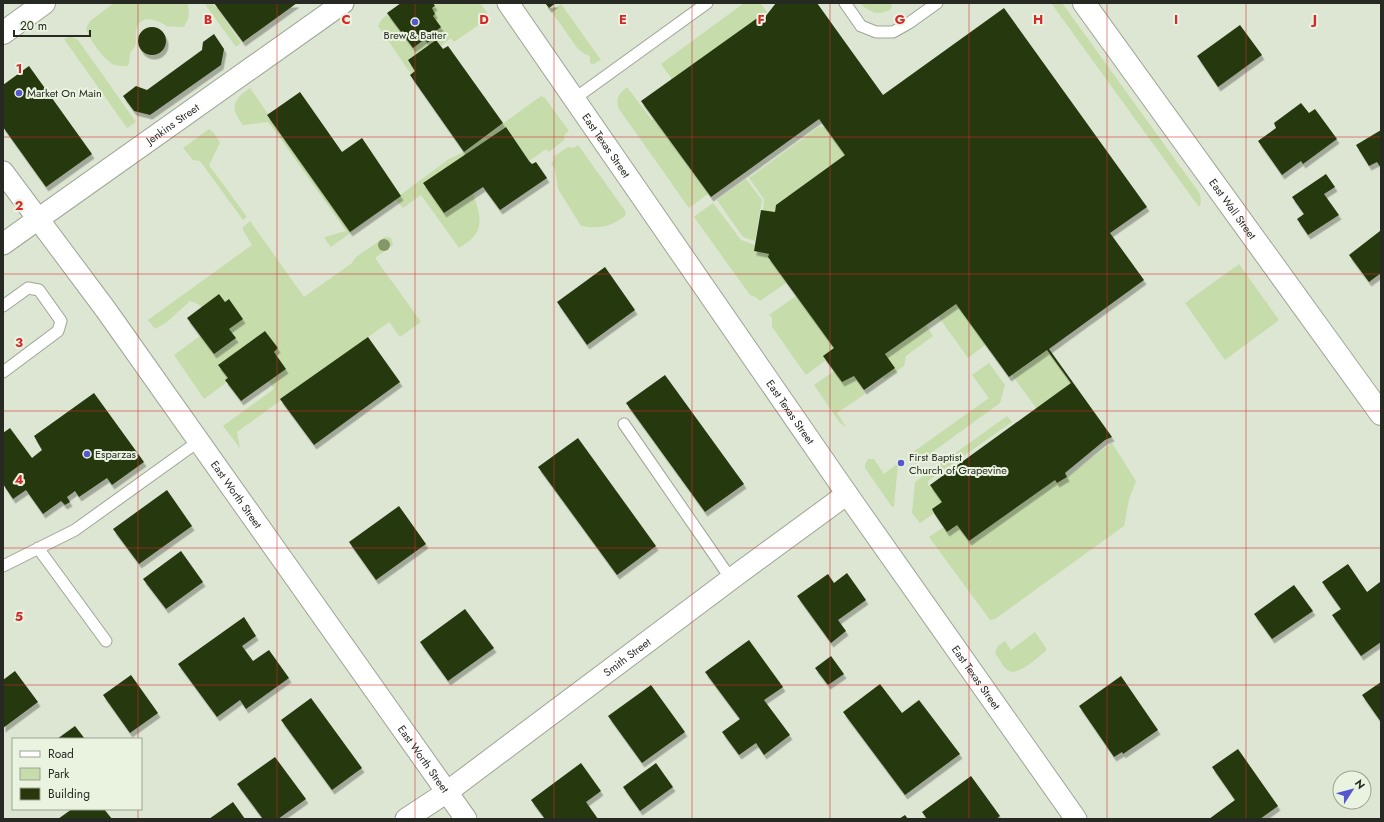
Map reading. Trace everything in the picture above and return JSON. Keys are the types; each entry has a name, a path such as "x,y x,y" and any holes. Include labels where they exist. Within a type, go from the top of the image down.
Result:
{"street":[{"path":"3,33 44,3"},
{"name":"Jenkins Street","path":"3,244 343,3"},
{"name":"East Texas Street","path":"508,3 847,494 1076,819"},
{"name":"East Wall Street","path":"1084,3 1381,414"},
{"name":"East Worth Street","path":"3,172 92,292 199,441 466,819"},
{"name":"Smith Street","path":"406,819 447,792 847,494"}],"lane":[{"path":"574,98 707,3"},
{"path":"845,3 861,26 876,32 894,32 937,3"},
{"path":"3,306 28,288 39,290 61,321 58,331 3,372"},
{"path":"624,424 731,579"},
{"path":"3,566 75,530 199,441"},
{"path":"38,548 106,641"}],"green space":[{"path":"114,3 188,3 189,17 184,27 168,27 149,19 141,22 136,31 136,44 130,53 128,66 117,65 111,63 102,55 90,38 86,28 90,21"},
{"path":"204,3 213,3 241,43 236,47"},
{"path":"433,3 480,3 490,17 454,42 451,38 441,46 436,40 408,60 415,71 411,74 378,26 381,20 388,14 413,48 425,39 427,43 437,36 435,32 441,27 433,16 435,14 432,8 435,6"},
{"path":"744,3 760,3 767,12 672,79 661,64"},
{"path":"860,3 892,3 891,9 879,13 867,9"},
{"path":"1051,3 1062,3 1200,194 1201,202 1199,207"},
{"path":"561,4 601,60 594,64 590,63 590,56 578,49 551,11"},
{"path":"68,37 78,40 136,122 127,128 64,39"},
{"path":"627,87 652,120 654,119 708,194 689,208 619,109 617,102 618,96"},
{"path":"250,88 268,114 267,116 350,232 449,159 464,152 541,96 545,98 569,131 565,134 564,140 549,152 546,149 529,161 506,127 423,183 444,213 473,193 479,215 479,226 472,238 459,248 421,195 403,208 396,200 331,247 325,237 346,231 275,131 268,122 243,125 239,119 236,113 235,104 240,96"},
{"path":"820,126 825,128 845,155 776,205 775,212 763,210 764,199 749,178"},
{"path":"209,129 214,133 220,143 209,165 247,217 243,220 200,161 193,160 183,148"},
{"path":"578,145 626,212 625,216 614,223 599,227 581,226 558,189 555,169 551,163 554,160 553,157 568,147 574,148"},
{"path":"746,179 762,200 755,241 743,237 717,200"},
{"path":"713,203 741,240 755,245 754,251 769,254 768,257 786,283 760,301 756,297 750,295 694,217"},
{"path":"250,221 304,297 352,263 356,257 385,237 391,238 393,245 375,258 421,322 400,337 389,322 237,432 240,448 223,426 274,389 269,381 286,369 274,352 278,348 265,331 218,365 228,378 225,380 227,382 204,399 174,355 200,336 214,354 236,339 229,329 243,318 229,299 225,302 219,294 202,307 190,301 167,322 155,329 148,320 252,245 243,230 243,227"},
{"path":"1239,264 1279,320 1225,360 1185,303"},
{"path":"796,296 834,348 826,360 806,375 772,327 772,318 769,315"},
{"path":"956,304 985,345 968,358 938,316"},
{"path":"926,325 933,336 906,356 904,366 885,379 883,377 895,368 885,354"},
{"path":"1047,350 1071,383 1037,409 1012,375"},
{"path":"989,363 1005,385 1000,403 916,464 909,455 989,398 972,375"},
{"path":"834,371 842,382 854,376 865,394 837,413 846,427 840,423 814,385"},
{"path":"1007,416 1012,422 928,481 928,486 930,485 942,502 932,509 934,513 920,523 912,513 915,482"},
{"path":"1112,443 1136,481 1129,499 1124,526 995,619 990,620 929,537 944,527 948,532 957,525 969,541 1055,480 1057,483 1067,477"},
{"path":"868,459 874,459 884,474 898,463 894,506 892,507 865,468 865,464"},
{"path":"1035,632 1046,648 1046,651 1017,671 1013,672 1007,670 995,653 998,646 1005,641 1011,650"}],"building":[{"path":"214,3 297,3 243,42"},
{"name":"Brew & Batter","path":"401,3 433,3 435,6 432,8 435,14 433,16 441,27 435,32 437,35 427,43 425,39 413,48 387,13"},
{"path":"545,3 556,3 549,8"},
{"path":"776,3 817,3 883,95 1004,8 1147,207 1110,233 1144,280 1049,349 1112,437 1105,440 1065,473 1067,477 1057,483 1055,480 969,541 957,525 947,532 932,509 942,502 930,485 1071,383 1047,350 1009,377 956,304 885,354 895,368 864,390 854,376 842,382 823,356 834,348 768,257 769,254 754,251 761,210 775,212 776,205 845,155 819,119 711,197 641,101 763,14 765,17"},
{"path":"1240,25 1262,55 1218,87 1197,56"},
{"path":"152,27 158,28 162,31 165,35 165,47 162,51 158,54 152,55 146,54 142,51 139,47 138,41 139,35 142,31 146,28"},
{"path":"214,34 224,49 221,65 150,115 134,111 123,96 136,86 147,90 202,50 203,42"},
{"path":"436,40 443,49 448,46 503,123 464,152 410,75 415,71 408,60"},
{"path":"29,66 92,154 46,187 3,127 3,85"},
{"path":"300,92 342,152 362,138 401,196 350,232 267,115"},
{"path":"1301,103 1309,113 1315,109 1337,139 1303,164 1301,161 1282,175 1258,141 1276,128 1274,123"},
{"path":"506,127 529,161 532,164 536,162 547,178 500,210 483,187 444,213 423,183"},
{"path":"1381,130 1381,168 1377,162 1369,166 1356,145"},
{"path":"1326,174 1335,187 1324,194 1339,215 1308,235 1297,219 1304,214 1292,197"},
{"path":"1380,231 1381,273 1369,282 1349,255"},
{"path":"605,267 635,310 587,345 557,302"},
{"path":"219,294 225,302 229,299 243,319 229,329 236,338 214,354 187,318"},
{"path":"265,331 278,348 274,352 286,369 241,401 225,380 228,378 218,365"},
{"path":"368,337 400,382 314,445 280,399"},
{"path":"665,375 744,484 705,512 626,403"},
{"name":"Esparzas","path":"94,393 144,462 112,485 107,478 79,497 75,491 67,497 70,502 65,505 61,501 43,514 26,490 13,499 3,484 3,433 10,428 32,458 42,450 34,436"},
{"path":"578,438 656,546 617,575 538,467"},
{"path":"167,490 192,526 139,564 113,529"},
{"path":"399,506 426,544 376,580 349,542"},
{"path":"181,551 203,582 166,609 143,579"},
{"path":"1348,564 1367,592 1380,582 1381,584 1381,642 1361,656 1332,615 1341,609 1322,582"},
{"path":"847,573 866,600 838,620 846,631 831,643 797,596 828,574 834,583"},
{"path":"1294,585 1313,611 1272,639 1254,614"},
{"path":"465,609 494,648 448,681 420,642"},
{"path":"244,617 256,636 242,646 253,661 269,650 289,678 246,709 240,700 217,717 178,664"},
{"path":"749,640 783,687 764,700 790,735 764,755 756,743 739,755 722,732 740,719 705,672"},
{"path":"831,656 844,674 828,685 815,668"},
{"path":"15,671 38,702 3,728 3,680"},
{"path":"131,675 158,713 130,733 103,695"},
{"path":"1121,676 1158,730 1123,754 1122,752 1114,757 1079,706"},
{"path":"1381,682 1381,722 1362,695"},
{"path":"880,684 902,713 919,700 960,754 905,795 843,712"},
{"path":"651,685 685,732 642,763 608,716"},
{"path":"311,698 362,768 332,790 281,720"},
{"path":"75,726 84,738 58,738"},
{"path":"1238,749 1278,806 1260,819 1209,819 1235,800 1212,767"},
{"path":"275,757 306,799 278,819 263,819 237,784"},
{"path":"581,763 601,791 586,802 598,819 545,819 531,800"},
{"path":"656,763 673,787 640,811 623,787"},
{"path":"971,776 1000,816 996,819 927,819 922,812"},
{"path":"233,802 245,819 209,819"},
{"path":"71,810 105,810 112,819 58,819"},
{"path":"905,815 908,819 899,819"}],"place":[{"name":"Brew & Batter","path":"415,22"},
{"name":"Market On Main","path":"19,93"},
{"name":"Esparzas","path":"87,454"},
{"name":"First Baptist Church of Grapevine","path":"901,463"}]}
